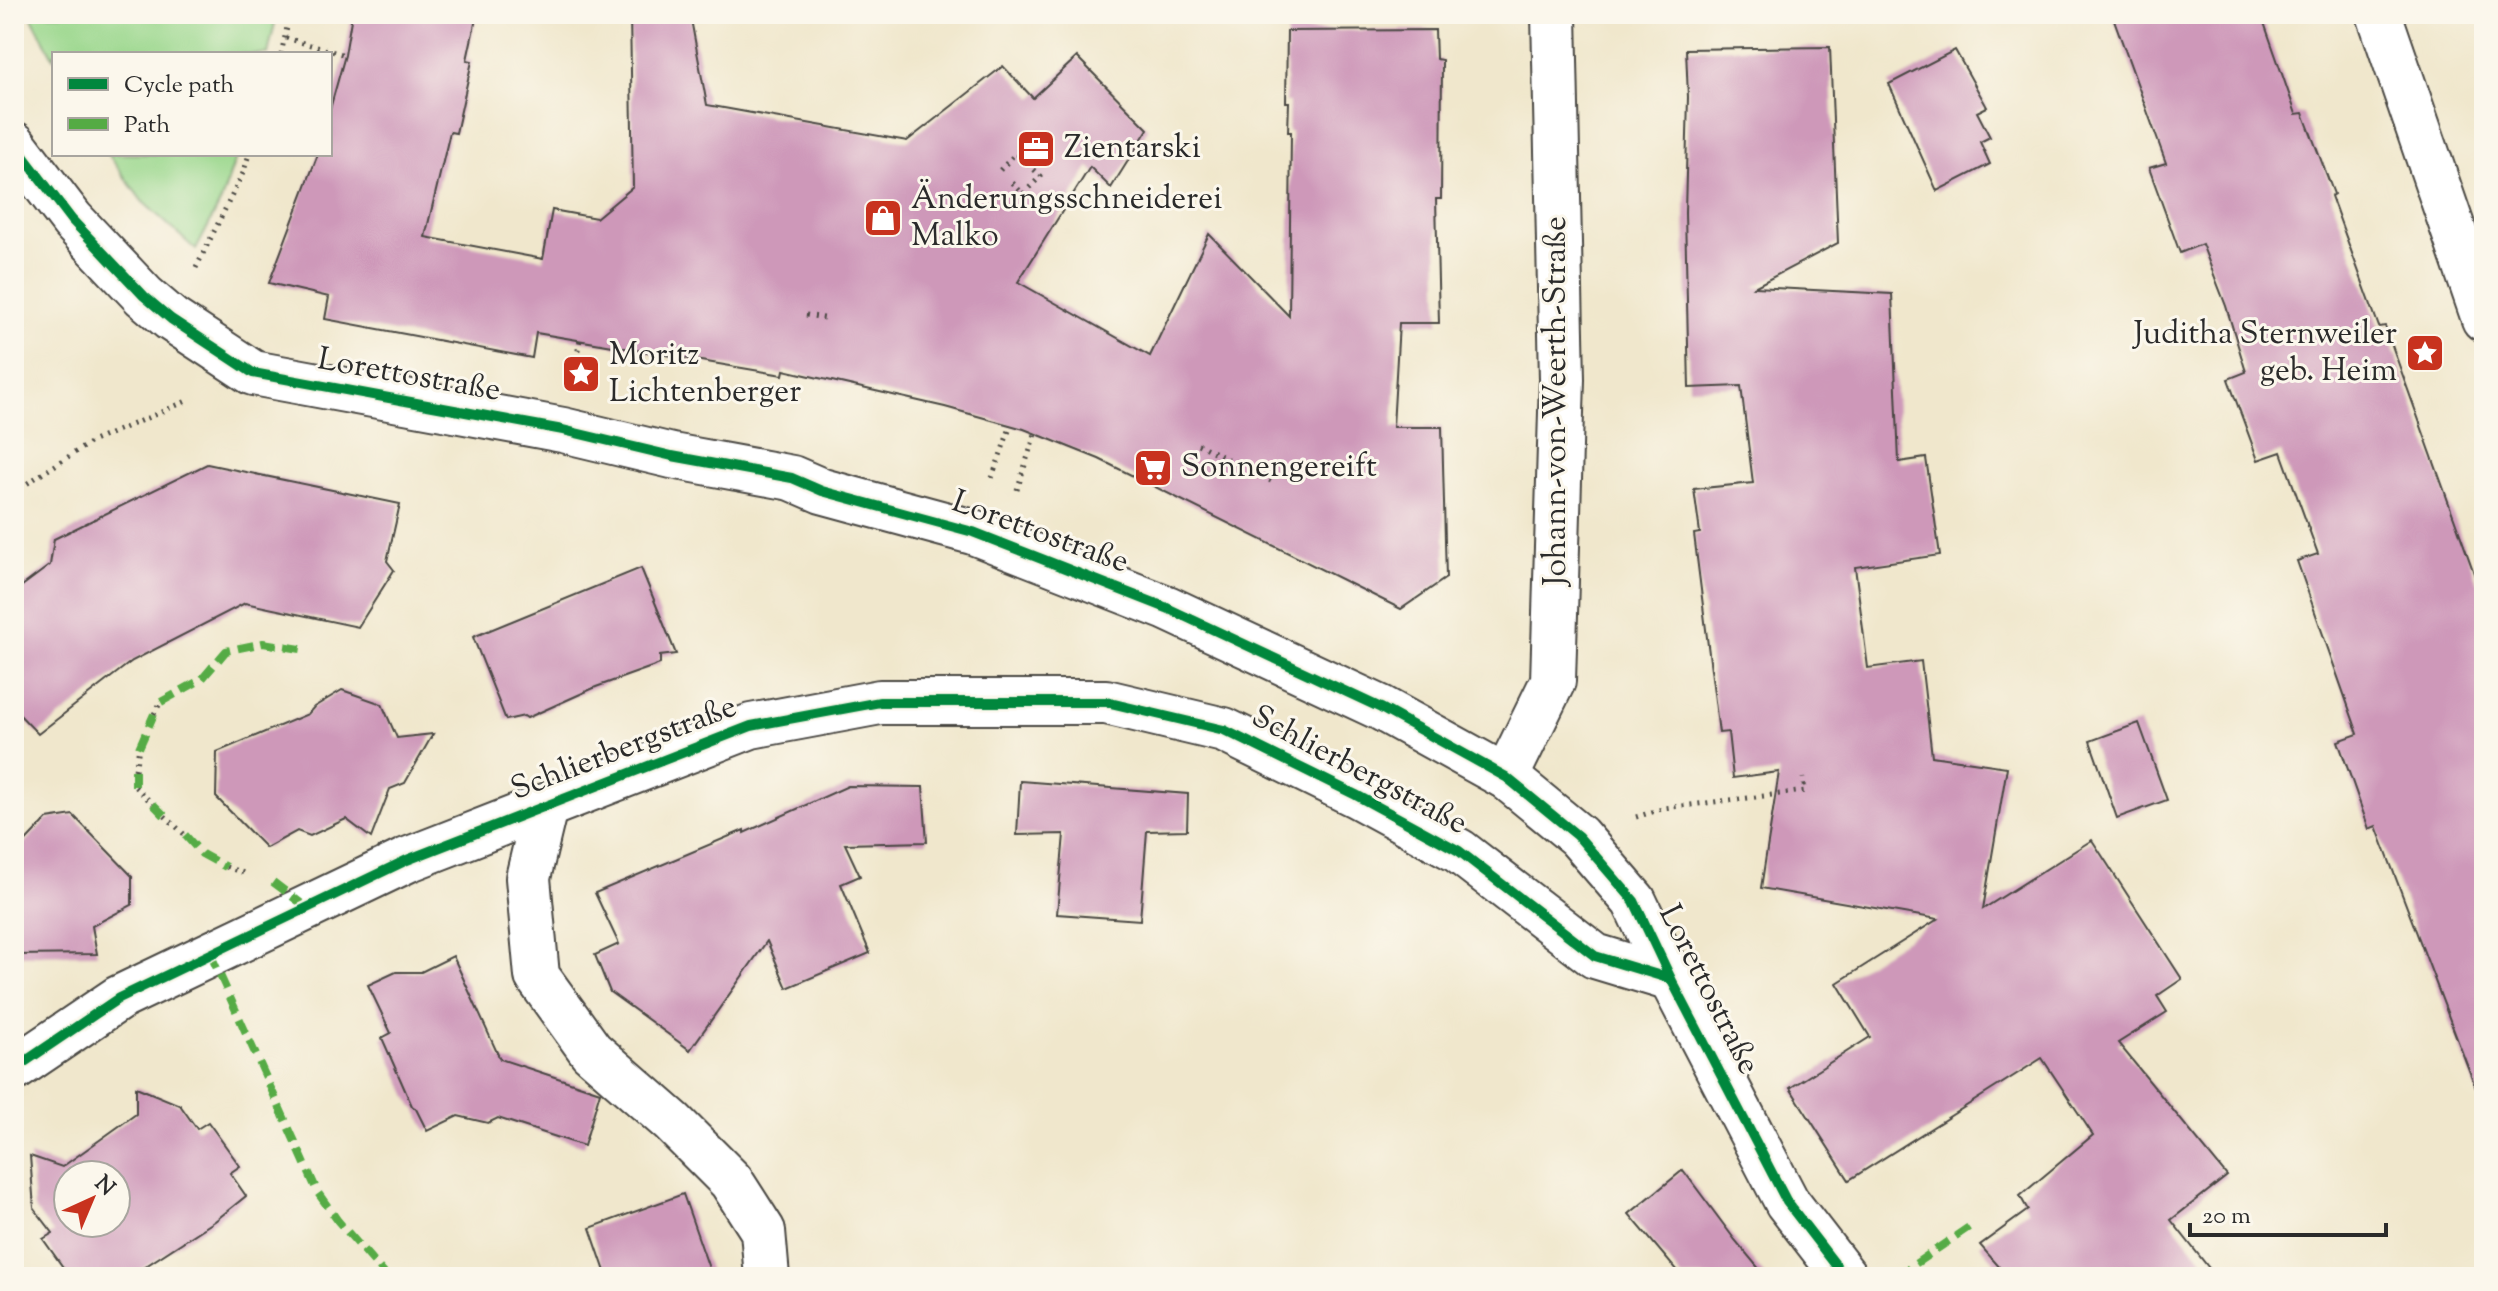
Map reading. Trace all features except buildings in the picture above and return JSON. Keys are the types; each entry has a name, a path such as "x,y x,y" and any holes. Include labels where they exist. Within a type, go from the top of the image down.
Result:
{"street":[{"name":"Johann-von-Weerth-Straße","path":"1506,777 1553,681 1562,379 1554,14"},
{"path":"2379,14 2484,319"},
{"name":"Lorettostraße","path":"14,144 72,220 144,296 171,319 253,373 563,430 672,456 792,478 822,491 973,532 1167,608 1381,708 1506,777 1578,836 1634,901 1787,1202 1845,1277"},
{"name":"Schlierbergstraße","path":"14,1069 119,998 407,860 751,726 880,702 1106,702 1224,730 1356,795 1459,851 1595,956 1671,979"},
{"name":"Schlierbergstraße","path":"545,807 528,878 537,976 591,1051 672,1122 731,1181 763,1231 767,1277"}],"path":[{"path":"282,52 290,14"},
{"path":"286,38 345,55"},
{"path":"1000,170 1016,153 1041,176 1023,194 1011,181"},
{"path":"171,319 244,171 248,156"},
{"path":"806,315 824,318"},
{"path":"14,492 91,442 253,373"},
{"path":"1004,444 1011,425"},
{"path":"1198,444 1271,481"},
{"path":"154,714 161,702"},
{"path":"135,770 139,748"},
{"path":"1578,836 1665,808 1805,791 1803,778"},
{"path":"135,787 153,804"},
{"path":"165,816 185,835"}],"green space":[{"path":"30,14 277,14 268,52 52,52 52,55"},
{"path":"109,156 236,156 221,201 196,250 142,201"}],"marked path":[{"path":"161,702 202,679 226,651 263,643 301,649"},
{"path":"139,748 154,714"},
{"path":"135,770 135,787"},
{"path":"153,804 165,816"},
{"path":"185,835 202,854 226,867"},
{"path":"273,882 306,907"},
{"path":"210,953 318,1193 387,1277"},
{"path":"1896,1277 1969,1227"}],"cycle path":[{"path":"14,144 72,220 144,296 171,319 253,373 563,430 672,456 792,478 822,491 973,532 1167,608 1381,708 1506,777 1578,836 1634,901 1787,1202 1845,1277"},
{"path":"14,1069 119,998 407,860 751,726 880,702 1106,702 1224,730 1356,795 1459,851 1595,956 1671,979"}],"place":[{"name":"Zientarski","path":"1036,149"},
{"name":"Änderungsschneiderei Malko","path":"883,218"},
{"name":"Juditha Sternweiler geb. Heim","path":"2425,353"},
{"name":"Moritz Lichtenberger","path":"581,374"},
{"name":"Sonnengereift","path":"1153,468"}]}
